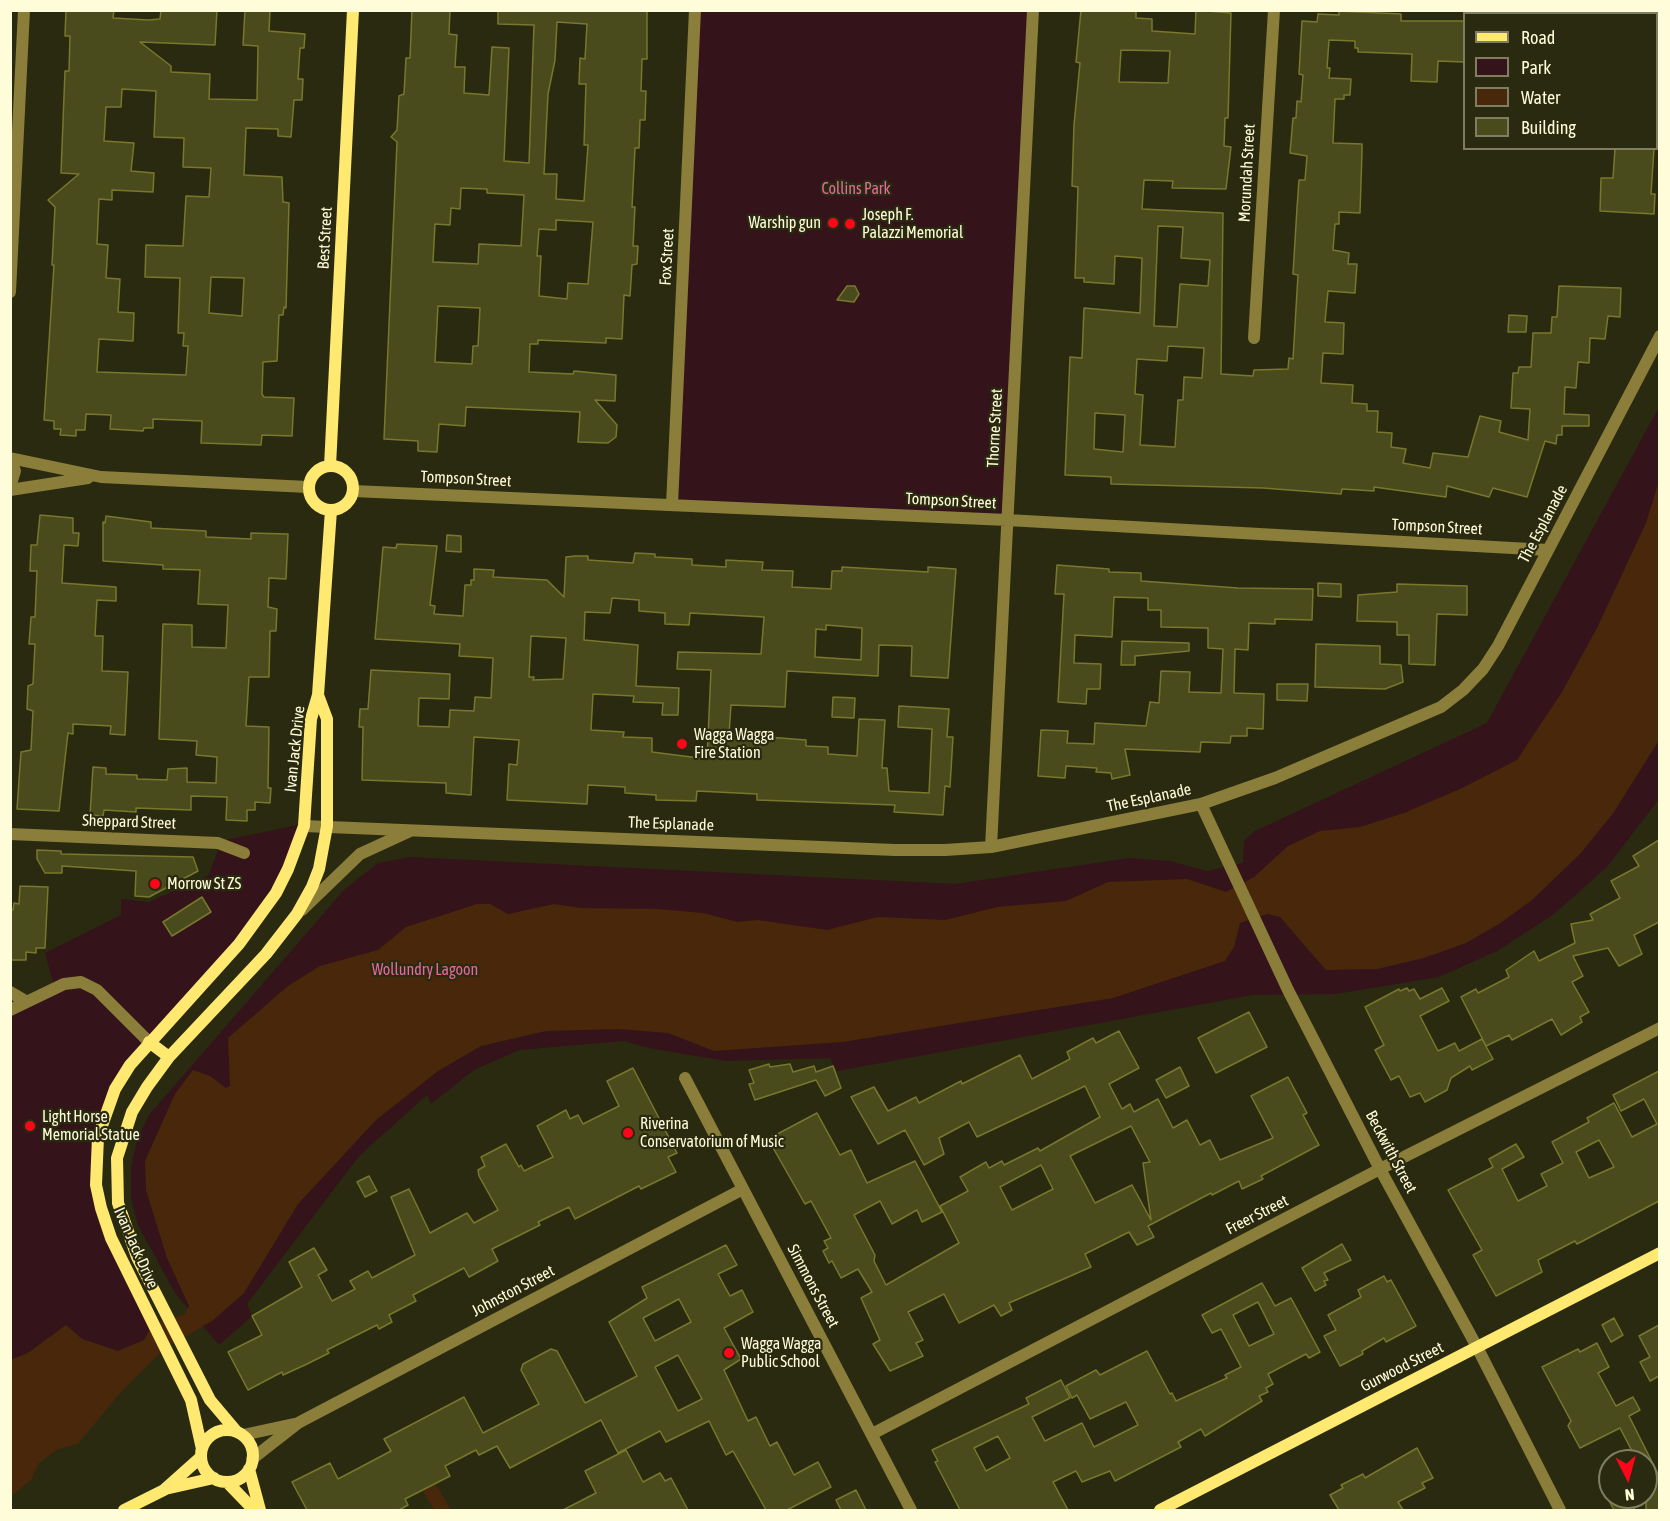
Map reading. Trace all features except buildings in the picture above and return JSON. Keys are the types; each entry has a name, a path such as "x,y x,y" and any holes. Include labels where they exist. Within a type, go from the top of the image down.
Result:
{"street":[{"path":"10,292 16,50 24,10"},
{"name":"Best Street","path":"330,466 353,10"},
{"name":"Fox Street","path":"672,505 695,10"},
{"name":"Thorne Street","path":"991,847 1033,10"},
{"name":"Morundah Street","path":"1254,338 1274,10"},
{"name":"The Esplanade","path":"304,826 895,850 991,847 1201,804 1275,778 1441,707 1463,690 1483,669 1498,645 1659,336"},
{"path":"10,458 101,477 308,487"},
{"path":"10,458 15,471 10,488 101,477"},
{"path":"330,466 338,467 350,476 353,491 348,502 331,510 317,506 309,494 308,487 318,470 330,466"},
{"name":"Tompson Street","path":"353,491 1007,520 1548,550"},
{"path":"318,695 331,510"},
{"name":"Ivan Jack Drive","path":"201,1453 191,1400 111,1238 101,1209 96,1160 98,1137 115,1089 149,1041 238,944 276,893 288,869 304,826 311,718 318,695"},
{"name":"Ivan Jack Drive","path":"240,1434 210,1400 137,1257 123,1222 116,1181 122,1136 132,1112 169,1057 266,954 297,914 319,869 327,826 327,719 318,695"},
{"name":"Beckwith Street","path":"1201,804 1258,926 1380,1169 1477,1347 1560,1510"},
{"name":"The Esplanade","path":"297,914 360,854 414,830"},
{"name":"Sheppard Street","path":"10,834 218,843 244,853"},
{"path":"10,1010 64,984 81,982 97,990 149,1041 169,1057"},
{"path":"10,992 27,1002"},
{"name":"Freer Street","path":"872,1434 1380,1169 1659,1028"},
{"name":"Simmons Street","path":"685,1078 911,1510"},
{"name":"Johnston Street","path":"251,1464 298,1423 743,1189"},
{"name":"Gurwood Street","path":"1160,1510 1659,1253"},
{"name":"Johnston Street","path":"240,1434 298,1423"},
{"path":"164,1490 201,1453 206,1441 220,1431 240,1434 251,1446 251,1464 260,1510"},
{"path":"201,1453 207,1473 227,1482 254,1510"},
{"path":"227,1482 241,1477 251,1464"},
{"path":"124,1510 164,1490 214,1478"}],"green space":[{"name":"Collins Park","path":"695,11 1033,11 1007,520 672,505"},
{"name":"Wollundry Lagoon","path":"1659,407 1659,799 1607,867 1554,914 1497,951 1439,977 1336,994 1253,995 837,1071 830,1058 726,1061 648,1048 624,1041 519,1050 474,1070 431,1104 427,1095 359,1156 247,1304 252,1316 219,1345 175,1293 138,1225 131,1198 131,1167 137,1140 149,1115 344,890 378,863 411,857 955,884 1129,858 1170,861 1207,871 1243,863 1244,841 1253,832 1487,723"},
{"path":"302,824 286,868 237,942 149,1038 100,989 54,986 45,953 121,915 121,899 149,902 209,875 221,841"},
{"path":"81,982 149,1042 105,1113 101,1209 153,1324 144,1340 118,1351 82,1339 66,1325 28,1353 11,1360 11,1010"}],"water":[{"name":"Wollundry Lagoon","path":"1659,481 1659,740 1614,812 1581,853 1532,900 1499,924 1466,943 1424,958 1377,969 1326,970 1280,917 1267,914 1240,923 1234,947 1225,961 1113,998 843,1042 714,1051 668,1033 618,1029 546,1031 481,1046 438,1071 376,1120 298,1204 244,1293 212,1321 165,1348 120,1393 78,1444 58,1449 39,1463 31,1480 11,1496 10,1360 28,1353 66,1325 82,1339 118,1351 144,1340 153,1324 185,1314 189,1306 167,1258 146,1190 145,1161 175,1094 193,1070 210,1076 226,1088 230,1086 228,1038 288,986 320,966 378,950 406,927 477,904 490,904 508,914 554,904 581,908 658,909 703,913 737,922 758,920 827,930 878,917 945,920 997,907 1066,901 1108,882 1187,879 1226,892 1254,877 1288,846 1320,831 1360,827 1404,813 1462,788 1517,760 1562,692 1598,626 1646,523"},
{"path":"436,1484 451,1510 434,1510 423,1491"}],"place":[{"name":"Warship gun","path":"833,223"},
{"name":"Joseph F. Palazzi Memorial","path":"850,224"},
{"name":"Wagga Wagga Fire Station","path":"682,744"},
{"name":"Morrow St ZS","path":"155,884"},
{"name":"Light Horse Memorial Statue","path":"30,1126"},
{"name":"Riverina Conservatorium of Music","path":"628,1133"},
{"name":"Wagga Wagga Public School","path":"729,1353"}]}
